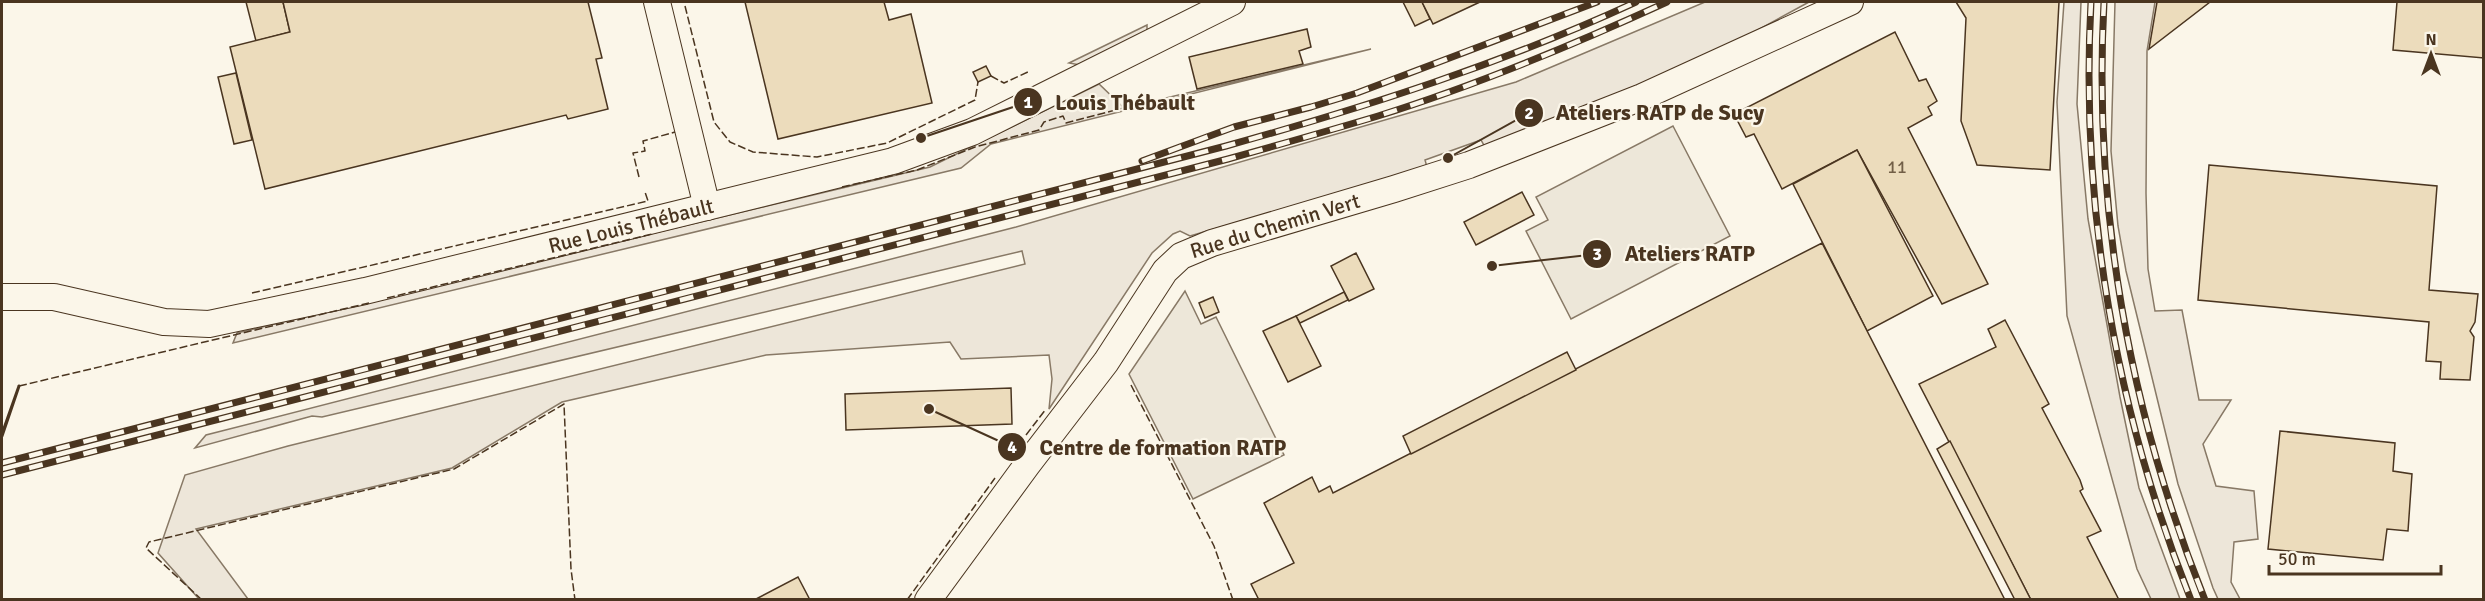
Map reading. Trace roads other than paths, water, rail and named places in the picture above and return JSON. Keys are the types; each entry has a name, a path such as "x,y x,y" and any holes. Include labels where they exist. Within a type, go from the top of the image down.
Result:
{"street":[{"path":"657,2 707,207"},
{"name":"Rue Louis Thébault","path":"2,297 54,297 164,322 209,324 365,291 893,161 972,132 1232,2"},
{"name":"Rue du Chemin Vert","path":"1734,54 1824,2"},
{"name":"Rue du Chemin Vert","path":"928,600 1106,362 1164,271 1180,256 1212,243 1469,165 1642,97 1850,2"}],"railway":[{"path":"1142,161 1234,127 1357,93 1597,2"},
{"path":"2,463 1226,146 1331,116 1434,82 1536,45 1636,2"},
{"path":"2,475 1303,138 1378,116 1488,78 1667,2"},
{"path":"2091,2 2089,78 2091,155 2108,306 2123,381 2142,455 2164,528 2191,600"},
{"path":"2104,2 2102,78 2104,155 2111,230 2122,306 2136,381 2155,455 2178,528 2205,600"}],"place":[{"name":"Louis Thébault","path":"921,138"},
{"name":"Ateliers RATP de Sucy","path":"1448,158"},
{"name":"Ateliers RATP","path":"1492,266"},
{"name":"Centre de formation RATP","path":"929,409"}]}
